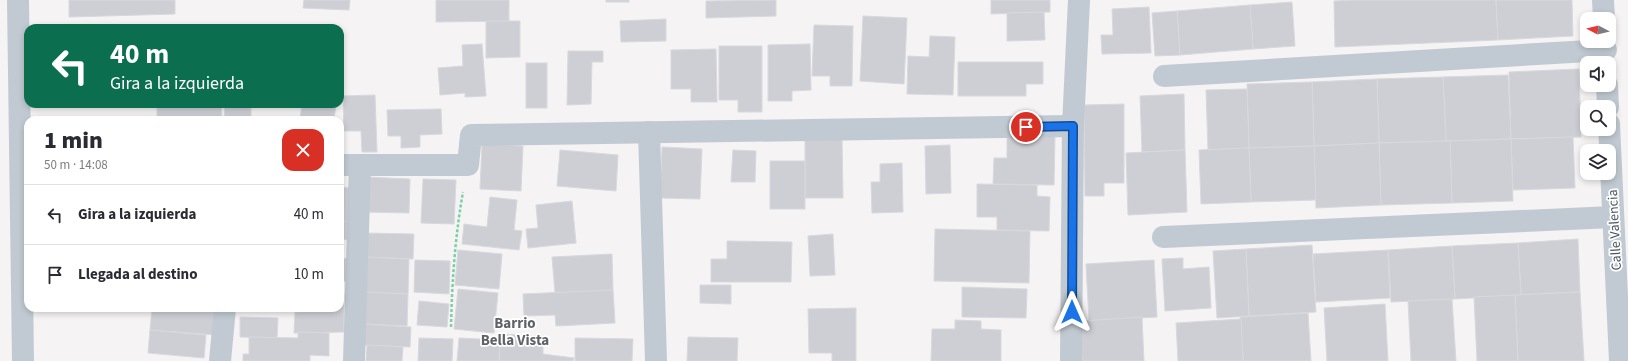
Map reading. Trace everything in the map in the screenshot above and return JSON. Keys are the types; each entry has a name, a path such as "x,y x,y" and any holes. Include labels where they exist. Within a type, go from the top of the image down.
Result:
{"street":[{"path":"18,0 23,361"},
{"path":"1071,361 1073,126 1079,0"},
{"path":"1603,0 1604,12"},
{"path":"1164,76 1606,52"},
{"path":"354,361 350,165 468,165 470,134 1073,126"},
{"path":"649,132 656,361"},
{"name":"Calle Valencia","path":"1610,136 1620,361"},
{"path":"1163,237 1613,217"},
{"path":"220,361 225,312"}],"path":[{"path":"451,327 456,233 468,165"}],"building":[{"path":"69,0 175,0 175,14 69,17"},
{"path":"304,0 350,0 349,10 303,8"},
{"path":"436,0 509,0 509,21 436,22"},
{"path":"606,0 629,0 629,2 606,2"},
{"path":"776,0 776,16 706,18 706,1"},
{"path":"991,0 1050,0 1050,12 991,14"},
{"path":"1496,0 1498,40 1335,47 1334,1"},
{"path":"1496,0 1572,0 1573,36 1498,40"},
{"path":"1292,2 1295,46 1253,49 1250,5"},
{"path":"1250,5 1253,49 1180,55 1177,11"},
{"path":"1149,7 1151,53 1102,54 1101,35 1113,35 1112,9"},
{"path":"1177,11 1180,55 1155,56 1152,13"},
{"path":"1044,12 1045,40 1007,41 1007,13"},
{"path":"863,16 907,18 904,84 860,81"},
{"path":"666,19 666,41 621,42 620,21"},
{"path":"486,21 520,21 520,57 486,58"},
{"path":"814,25 853,26 852,86 830,86 830,76 812,76"},
{"path":"930,36 955,37 953,95 907,94 908,56 929,57"},
{"path":"482,44 486,96 465,97 465,93 440,95 438,68 463,66 462,45"},
{"path":"810,44 811,90 792,91 792,101 768,101 768,45"},
{"path":"719,46 762,46 762,112 738,112 738,100 719,100"},
{"path":"716,49 717,102 691,102 691,89 671,89 671,50"},
{"path":"568,51 603,51 603,62 592,62 591,104 567,105"},
{"path":"958,62 1043,62 1043,84 1026,84 1026,96 958,96"},
{"path":"526,63 547,63 547,108 526,108"},
{"path":"1579,69 1581,137 1511,139 1509,72"},
{"path":"1508,75 1511,139 1446,141 1443,77"},
{"path":"1443,77 1446,141 1379,143 1377,79"},
{"path":"1377,79 1379,143 1314,146 1312,82"},
{"path":"1312,82 1314,146 1249,148 1247,84"},
{"path":"1247,89 1249,148 1208,150 1206,90"},
{"path":"1184,94 1185,150 1142,152 1140,96"},
{"path":"375,95 377,152 362,152 361,131 344,131 344,96"},
{"path":"1124,104 1124,183 1104,183 1104,196 1085,196 1084,105"},
{"path":"157,108 221,108 222,116 157,116"},
{"path":"224,108 251,108 251,116 225,116"},
{"path":"302,108 336,108 334,116 300,116"},
{"path":"441,109 442,134 420,135 420,147 401,148 401,136 388,136 387,110"},
{"path":"1007,134 1055,135 1054,185 993,184 994,158 1007,158"},
{"path":"1573,137 1575,188 1513,190 1511,139"},
{"path":"842,138 843,198 805,198 805,139"},
{"path":"1511,139 1513,201 1452,203 1450,141"},
{"path":"1450,141 1452,203 1381,205 1379,143"},
{"path":"1379,143 1381,205 1316,208 1314,146"},
{"path":"482,144 523,146 521,191 480,189"},
{"path":"950,145 951,193 926,194 925,146"},
{"path":"1314,146 1316,200 1251,202 1249,148"},
{"path":"662,147 702,149 700,199 660,198"},
{"path":"1249,148 1251,202 1201,204 1199,150"},
{"path":"560,150 618,155 616,191 557,186"},
{"path":"733,150 756,151 755,182 731,182"},
{"path":"1185,150 1187,212 1128,215 1126,153"},
{"path":"770,161 805,161 805,209 770,209"},
{"path":"902,163 903,212 872,213 871,182 880,182 880,164"},
{"path":"366,177 410,179 409,213 364,212"},
{"path":"423,179 456,180 454,224 421,223"},
{"path":"977,184 1037,185 1037,196 1050,197 1049,231 997,230 997,217 977,217"},
{"path":"344,187 353,188 350,222 344,221"},
{"path":"490,197 517,200 514,230 522,231 519,250 462,244 464,224 487,227"},
{"path":"572,201 576,243 528,248 526,229 538,228 536,205"},
{"path":"344,221 350,222 349,240 344,239"},
{"path":"935,229 1030,231 1029,283 934,281"},
{"path":"365,233 414,234 413,259 364,257"},
{"path":"833,234 835,275 810,276 808,236"},
{"path":"1578,239 1580,292 1521,295 1518,243"},
{"path":"727,241 792,242 791,282 711,282 711,259 727,259"},
{"path":"1518,243 1521,295 1455,299 1452,246"},
{"path":"1312,245 1316,312 1249,316 1246,249"},
{"path":"1452,246 1455,299 1391,302 1388,250"},
{"path":"1246,249 1249,316 1217,318 1213,251"},
{"path":"458,250 502,254 499,289 455,285"},
{"path":"1388,250 1390,298 1316,302 1313,254"},
{"path":"612,254 613,290 555,293 552,257"},
{"path":"364,257 409,259 408,294 358,292"},
{"path":"344,258 350,259 349,281 344,281"},
{"path":"1183,258 1183,269 1209,267 1211,308 1165,311 1162,259"},
{"path":"415,260 450,261 449,294 414,292"},
{"path":"1154,260 1157,317 1089,321 1086,264"},
{"path":"700,285 731,285 731,304 700,303"},
{"path":"962,287 1027,289 1026,318 962,317"},
{"path":"458,289 498,293 494,333 454,329"},
{"path":"613,290 615,323 556,326 555,315 524,316 523,294"},
{"path":"363,292 408,294 407,326 362,324"},
{"path":"1580,292 1584,361 1518,361 1515,295"},
{"path":"1515,295 1518,361 1477,361 1474,297"},
{"path":"1452,299 1456,361 1411,361 1408,301"},
{"path":"419,301 449,304 447,327 417,325"},
{"path":"1385,304 1388,361 1327,361 1324,308"},
{"path":"856,308 856,361 832,361 832,353 809,353 808,309"},
{"path":"152,312 218,312 216,335 150,330"},
{"path":"295,312 344,312 344,332 294,333"},
{"path":"1308,313 1311,361 1243,361 1240,317"},
{"path":"240,317 278,318 277,338 240,337"},
{"path":"1142,317 1144,361 1082,361 1080,321"},
{"path":"1241,319 1243,361 1178,361 1176,323"},
{"path":"955,320 981,321 981,329 1001,330 1001,361 931,361 932,329 955,329"},
{"path":"362,324 411,327 410,347 361,345"},
{"path":"150,330 206,335 204,358 148,353"},
{"path":"298,332 329,333 329,356 310,355 310,361 243,361 243,354 249,354 249,337 298,338"},
{"path":"500,334 543,336 543,354 574,358 573,361 499,361"},
{"path":"688,337 738,338 737,361 687,361"},
{"path":"419,338 453,339 452,361 418,361"},
{"path":"459,338 500,340 499,361 457,361"},
{"path":"575,338 633,339 632,361 575,361"},
{"path":"367,345 403,347 402,361 366,361"}],"district":[{"name":"Barrio Bella Vista","path":"515,332"}],"route":[{"path":"1026,127 1073,126 1072,312"}]}
